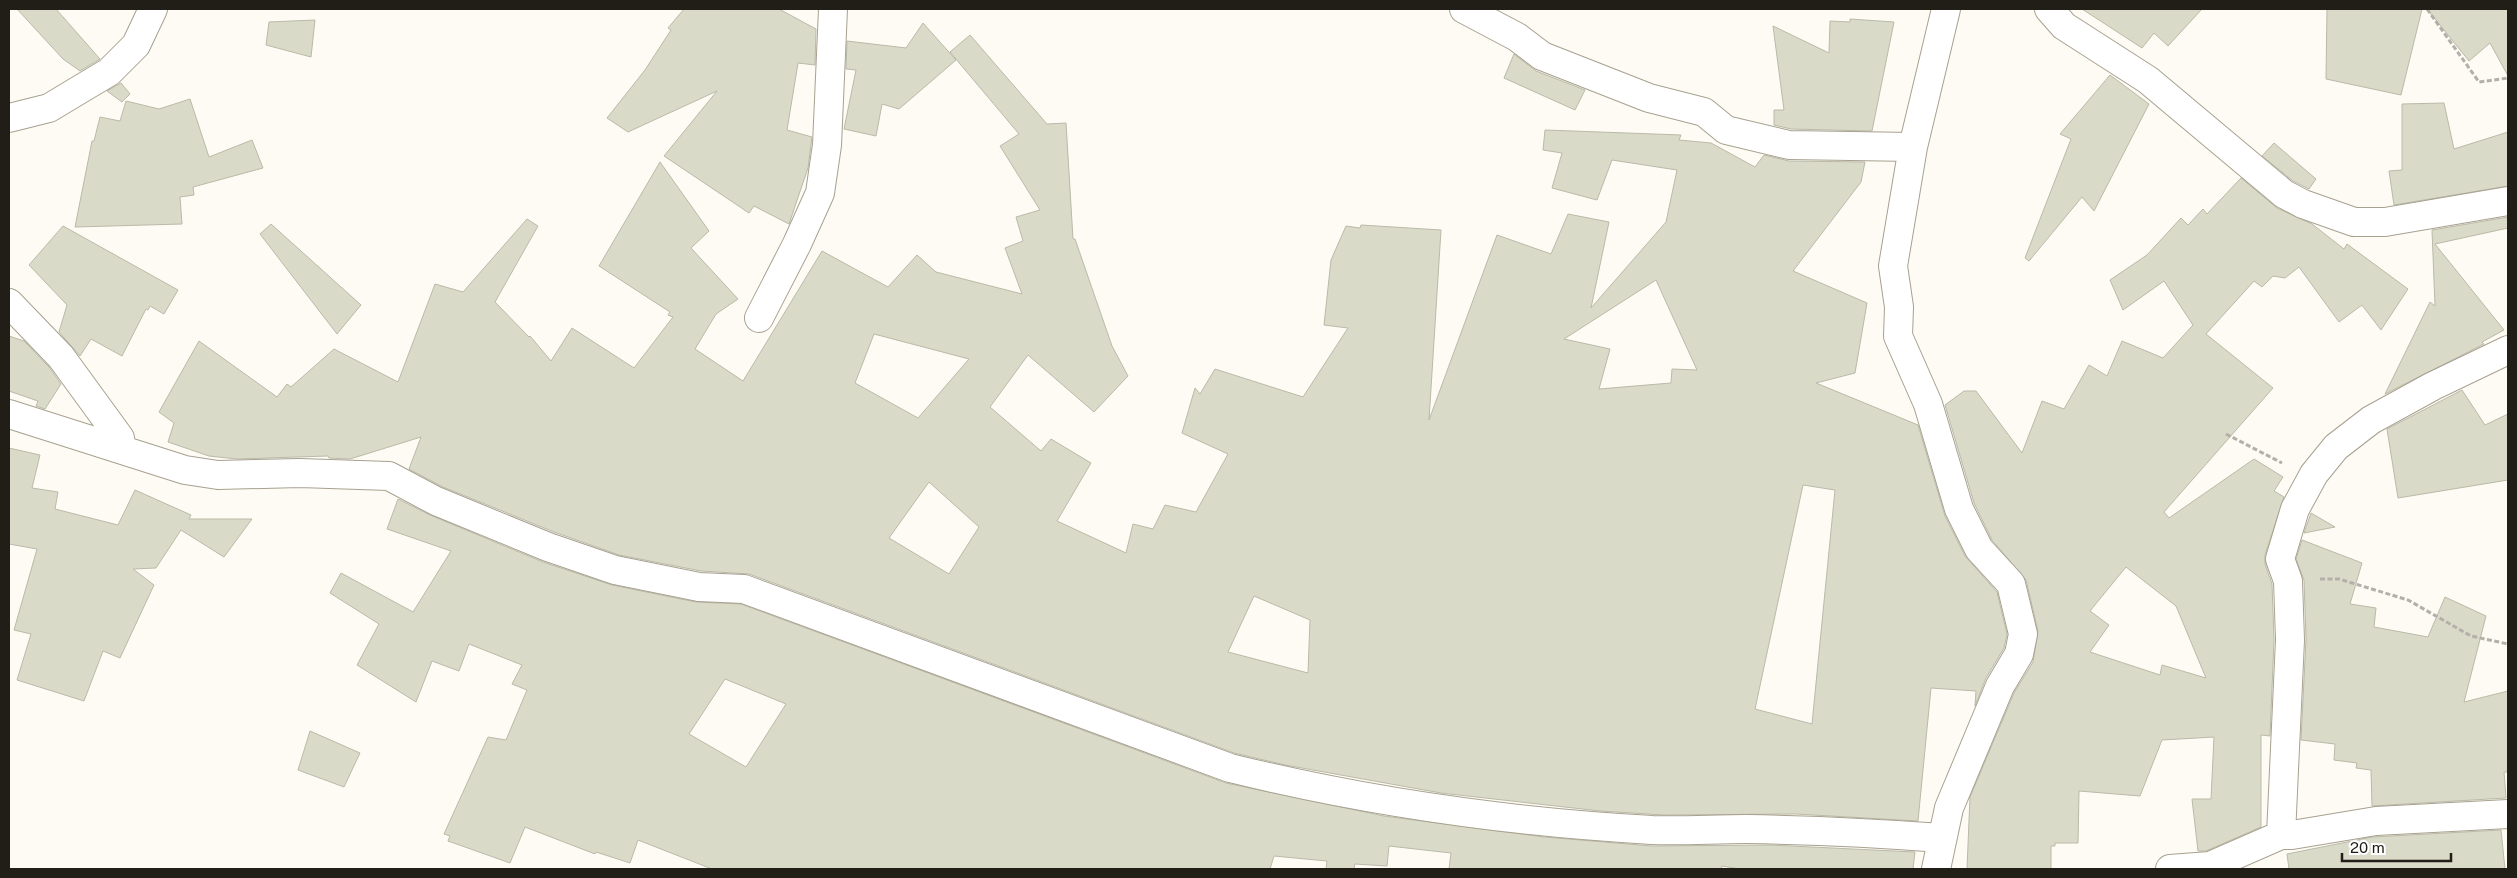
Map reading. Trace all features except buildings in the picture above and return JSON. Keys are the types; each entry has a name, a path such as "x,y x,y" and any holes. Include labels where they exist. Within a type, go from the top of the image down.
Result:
{"street":[{"path":"9,118 49,108 109,72 136,45 153,9"},
{"path":"760,318 820,193 827,145 833,9"},
{"path":"1464,9 1517,37 1542,56 1649,98 1704,112 1726,130 1790,144 1913,147"},
{"path":"1936,869 1949,808 2000,686 2019,654 2024,634 2011,584 1979,549 1959,508 1928,404 1898,336 1899,306 1893,266 1913,147 1946,9"},
{"path":"2049,9 2064,26 2148,80 2284,194 2302,204 2354,222 2385,222 2508,201"},
{"path":"9,303 61,357 120,438 120,448"},
{"path":"2281,835 2290,640 2288,582 2280,559 2295,509 2312,478 2336,447 2371,420 2433,386 2508,350"},
{"path":"9,414 185,470 218,475 300,473 389,476 445,505 548,547 615,570 699,587 744,589 1230,768 1301,785 1406,805 1541,821 1653,830 1839,831 1942,838"},
{"path":"2170,869 2210,866 2281,835 2292,835 2376,821 2508,814"}],"path":[{"path":"2427,9 2479,82 2508,78"},
{"path":"2226,434 2312,478"},
{"path":"2288,582 2339,579 2408,600 2471,636 2508,644"}]}
